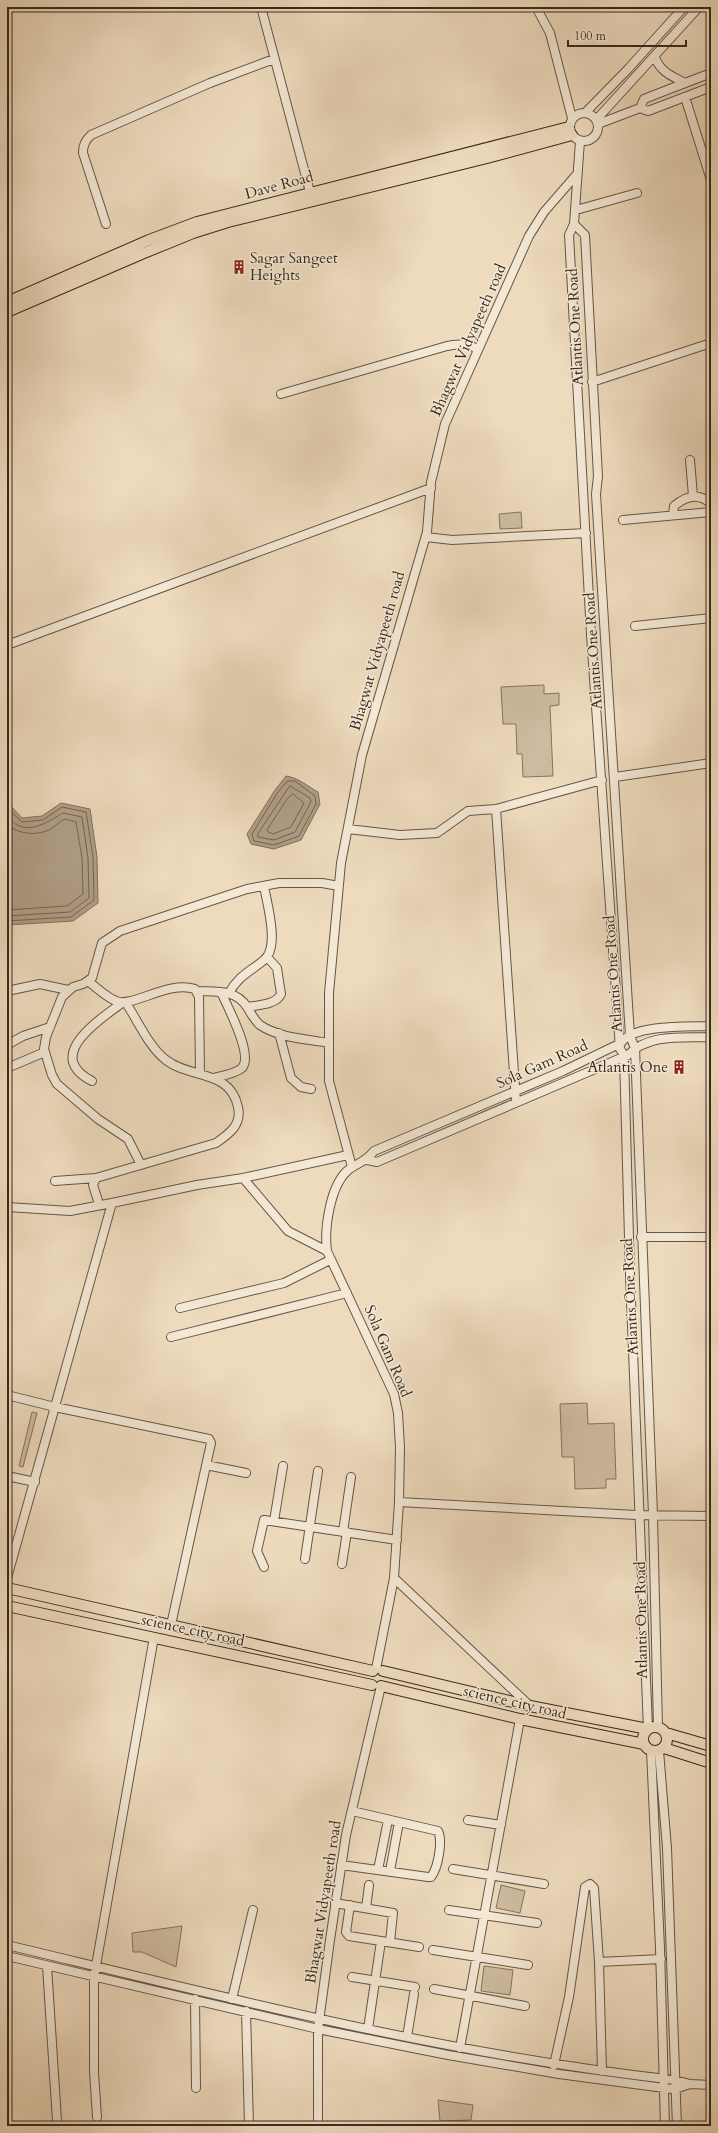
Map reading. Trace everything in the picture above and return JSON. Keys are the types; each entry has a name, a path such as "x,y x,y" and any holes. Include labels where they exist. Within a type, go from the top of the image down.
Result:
{"main road":[{"name":"Dave Road","path":"7,302 163,235 197,222 310,192 573,130"},
{"path":"7,312 144,252 228,222 488,158 573,130"},
{"path":"7,1588 377,1670 530,1706 657,1730 711,1746"},
{"name":"science city road","path":"7,1606 376,1685 711,1763"},
{"path":"377,1670 386,1679 376,1685 369,1677 377,1670"},
{"path":"657,1730 667,1741 654,1749 643,1736 657,1730"}],"street":[{"path":"260,7 310,192"},
{"path":"536,7 550,33 573,130 584,142 594,138 597,134 597,122 593,116 584,113"},
{"path":"573,130 580,113 584,113 628,69 684,7"},
{"path":"597,122 699,7"},
{"path":"655,57 658,64 666,73 686,82"},
{"path":"106,224 83,153 83,145 91,135 210,83 274,59"},
{"path":"640,108 644,99 711,73"},
{"path":"597,122 640,108 648,111 711,87"},
{"path":"685,97 707,153 711,180"},
{"name":"Atlantis One Road","path":"573,130 576,174 576,210 574,224 569,235 586,533 621,1043 620,1049 624,1055 639,1515 657,1730"},
{"name":"Bhagwat Vidyapeeth road","path":"352,1167 329,1081 329,993 339,886 362,755 426,537 431,488 446,424 529,236 544,212 576,174"},
{"path":"576,210 638,193"},
{"name":"Atlantis One Road","path":"574,224 585,235 598,476 596,494 615,777 630,1036 635,1048 641,1237 653,1515 657,1730"},
{"path":"592,382 711,343"},
{"path":"281,394 447,346 461,344 472,345 478,350"},
{"path":"690,460 693,496"},
{"path":"7,645 431,488"},
{"path":"673,516 674,506 681,500 693,496 705,498 711,504"},
{"path":"623,520 711,512"},
{"path":"426,537 452,540 586,533"},
{"path":"635,626 711,618"},
{"path":"615,777 711,763"},
{"path":"348,829 400,835 437,833 468,811 496,809 602,780"},
{"path":"496,809 516,1102"},
{"path":"141,1165 128,1139 98,1119 57,1084 52,1075 45,1052 46,1037 62,997 68,990 92,978 95,960 104,940 128,929 247,889 279,883 306,883 339,886"},
{"path":"225,992 238,978 267,957 272,934 264,886"},
{"path":"247,1007 280,998 281,994 277,968 267,957"},
{"path":"55,1181 96,1178 216,1143 231,1132 239,1113 235,1096 231,1090 212,1078 200,1073 180,1069 165,1060 124,1003 111,998 88,981"},
{"path":"7,991 40,984 68,990"},
{"path":"92,1081 80,1075 76,1070 72,1059 73,1050 77,1041 84,1032 124,1003 171,988 188,987 197,991 225,992 235,995 247,1007 260,1024 279,1033 329,1043"},
{"path":"197,991 200,997 200,1073"},
{"path":"212,1078 237,1071 244,1064 245,1058 242,1040 225,992"},
{"name":"Sola Gam Road","path":"377,1670 394,1578 400,1502 400,1447 397,1403 327,1251 325,1237 332,1200 342,1178 352,1167 367,1160 374,1152 563,1071 621,1043 625,1037 643,1030 711,1026"},
{"path":"7,1045 23,1036 50,1027"},
{"path":"279,1033 291,1078 301,1087 311,1089"},
{"name":"Sola Gam Road","path":"367,1160 378,1162 624,1055 628,1055 635,1048 649,1040 711,1037"},
{"path":"7,1068 45,1052"},
{"path":"7,1207 70,1211 197,1184 243,1178 348,1155"},
{"path":"96,1178 93,1185 99,1204"},
{"path":"243,1178 288,1231 327,1251"},
{"path":"7,1578 112,1203"},
{"path":"641,1237 711,1237"},
{"path":"180,1308 284,1282 330,1260"},
{"path":"171,1337 347,1293"},
{"path":"7,1395 55,1407 209,1438 211,1443 171,1625"},
{"path":"206,1465 246,1473"},
{"path":"274,1521 283,1466"},
{"path":"305,1559 318,1471"},
{"path":"7,1476 35,1482"},
{"path":"342,1564 350,1477"},
{"path":"400,1502 639,1515 711,1516"},
{"path":"264,1567 257,1552 262,1522 267,1520 397,1540"},
{"path":"394,1578 530,1706"},
{"path":"97,2117 94,2072 94,1977 154,1637"},
{"name":"Bhagwat Vidyapeeth road","path":"318,2126 319,2020 341,1865 376,1685"},
{"path":"460,2048 520,1719"},
{"path":"654,1749 665,2126"},
{"path":"654,1749 667,1848 677,2126"},
{"path":"341,1865 432,1877 436,1869 440,1838 438,1831 352,1811"},
{"path":"378,1870 388,1820"},
{"path":"468,1820 501,1825"},
{"path":"390,1871 399,1822"},
{"path":"453,1869 544,1884"},
{"path":"554,2064 569,1997 585,1887 590,1884 594,1888 599,1962 602,2071"},
{"path":"366,1908 369,1885"},
{"path":"335,1903 393,1913 375,1980 368,2029"},
{"path":"350,1905 346,1934 419,1947"},
{"path":"232,1999 253,1910"},
{"path":"449,1910 537,1923"},
{"path":"7,1945 319,2020 460,2048 554,2064 675,2080 690,2084 711,2085"},
{"path":"433,1950 528,1965"},
{"path":"7,1956 318,2029 448,2055 664,2088 676,2089 690,2084"},
{"path":"599,1962 661,1959"},
{"path":"47,1966 57,2121"},
{"path":"352,1977 375,1980 414,1991 407,2037"},
{"path":"434,1990 525,2006"},
{"path":"195,1999 196,2088"},
{"path":"246,2011 250,2126"}],"shaded area":[{"path":"521,512 522,528 500,529 499,514"},
{"path":"544,685 544,694 559,693 559,705 550,706 553,776 523,777 522,754 517,754 516,724 503,724 501,687"},
{"path":"587,1403 588,1424 614,1423 616,1479 606,1479 606,1488 575,1489 574,1457 562,1457 560,1404"},
{"path":"32,1412 37,1413 23,1467 19,1466"},
{"path":"501,1885 525,1891 520,1913 496,1908"},
{"path":"182,1926 176,1967 142,1952 133,1952 132,1933"},
{"path":"484,1966 513,1970 510,1995 481,1991"},
{"path":"438,2100 473,2105 471,2120 440,2121"}],"water":[{"path":"286,776 299,780 318,792 320,804 301,840 274,849 251,844 247,834 275,790"},
{"path":"7,802 22,818 42,816 61,803 90,809 97,857 98,903 73,921 7,925"}],"place":[{"name":"Sagar Sangeet Heights","path":"239,267"},
{"name":"Atlantis One","path":"679,1067"}]}
